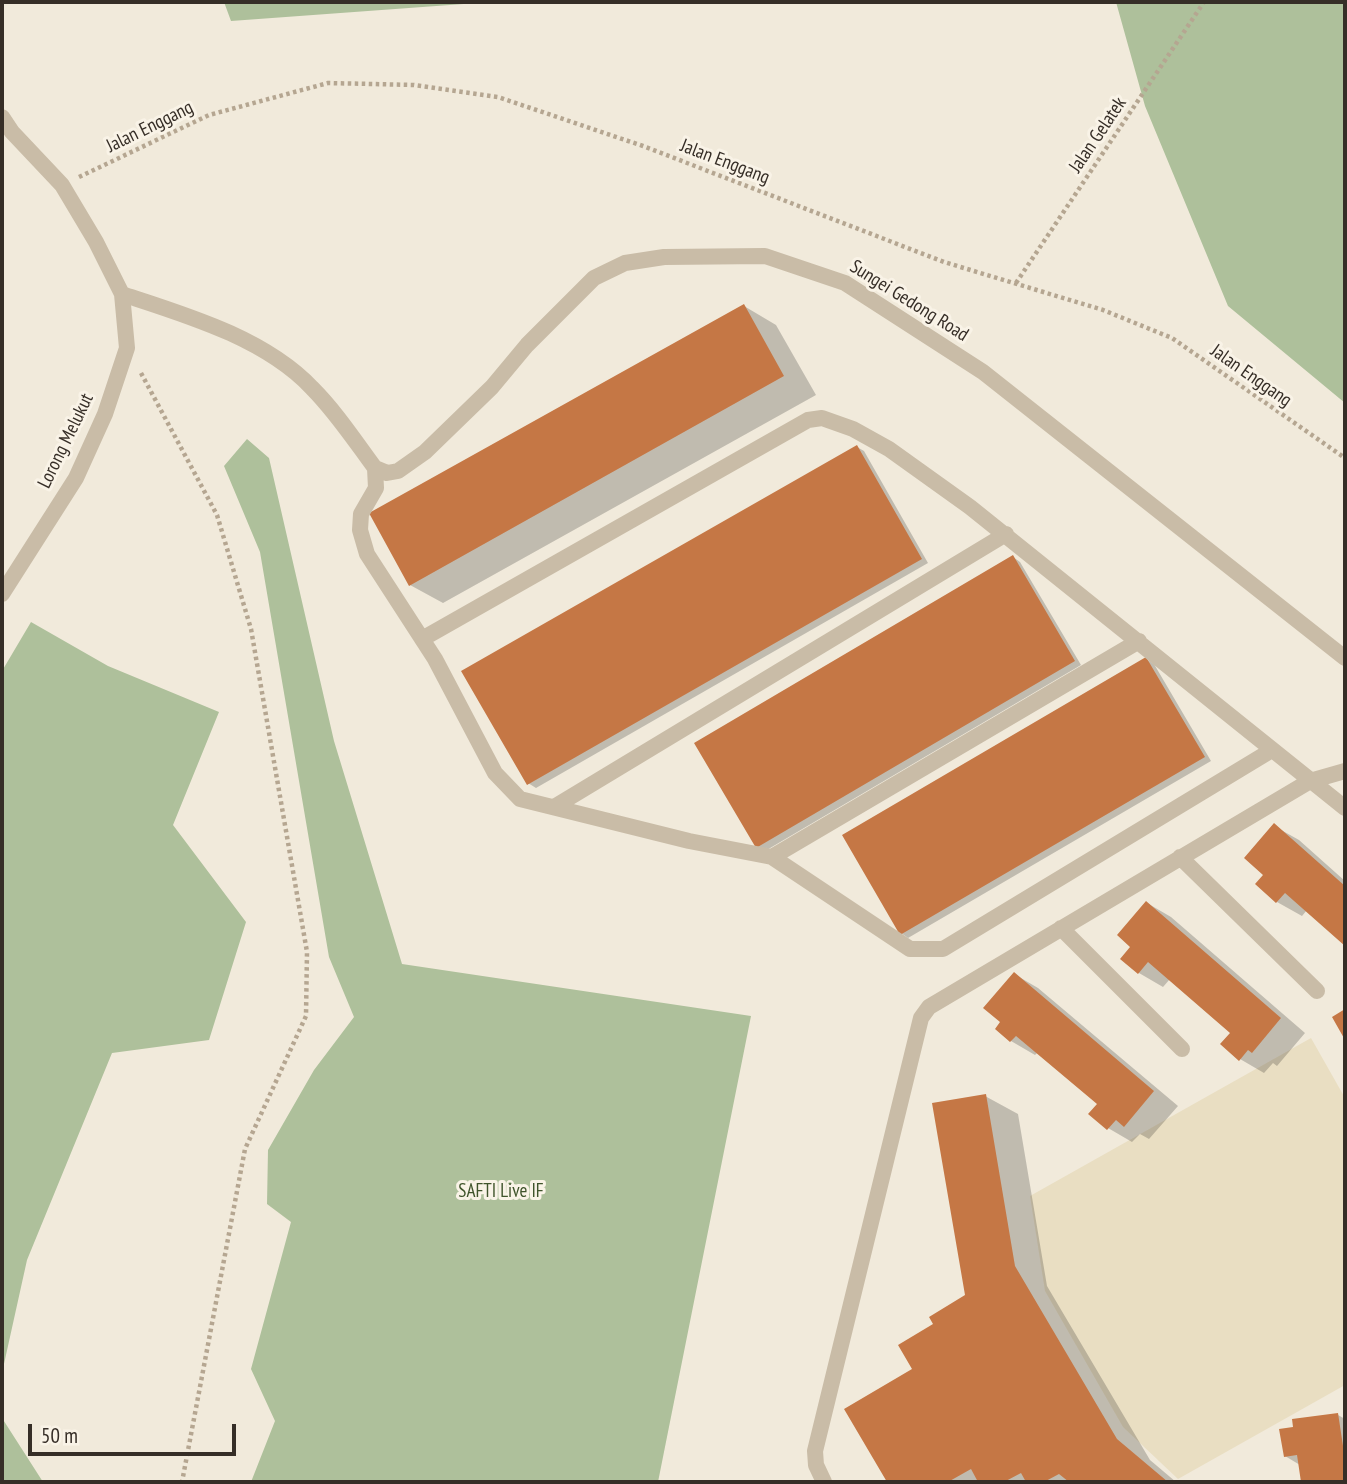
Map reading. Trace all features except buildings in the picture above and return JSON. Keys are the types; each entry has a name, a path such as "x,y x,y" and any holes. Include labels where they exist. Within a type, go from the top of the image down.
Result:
{"lane":[{"path":"2,117 12,132 62,185 122,293 202,321 278,359 312,387 376,468 376,488 361,514 360,530 367,554 435,659 495,773 520,799 689,841 772,857 910,949 943,949 1272,750"},
{"name":"Sungei Gedong Road","path":"376,468 387,473 398,471 406,468 425,452 492,387 527,345 594,278 625,263 664,257 765,256 845,283 983,372 1345,658"},
{"name":"Lorong Melukut","path":"2,594 76,478 105,414 127,348 122,293"},
{"path":"422,639 808,420 822,418 838,422 877,442 1006,534 1345,808"},
{"path":"554,807 1006,534"},
{"path":"772,857 1139,640"},
{"path":"824,1482 816,1465 815,1451 921,1018 929,1007 1310,781 1345,771"},
{"path":"1180,858 1317,991"},
{"path":"1061,928 1182,1049"}],"path":[{"name":"Jalan Gelatek","path":"1016,283 1204,2"},
{"name":"Jalan Enggang","path":"62,185 209,114 328,83 414,85 498,97 643,146 944,262 1103,310 1172,338 1345,458"},
{"path":"127,348 217,515 251,629 307,952 306,1016 245,1149 182,1482"}],"green space":[{"path":"224,2 491,2 231,21"},
{"path":"1116,2 1345,2 1345,403 1228,306 1145,106"},
{"name":"SAFTI Live IF","path":"247,439 269,458 334,741 402,964 751,1016 658,1482 251,1482 275,1421 251,1369 291,1222 267,1204 268,1150 314,1070 354,1017 329,957 260,552 224,466"},
{"path":"31,622 108,666 219,712 173,825 246,922 209,1040 112,1053 27,1260 2,1373 2,671"},
{"path":"2,1418 43,1482 2,1482"}],"shaded area":[{"path":"1311,1038 1345,1098 1345,1385 1178,1479 1123,1427 1045,1291 1030,1196"}]}
